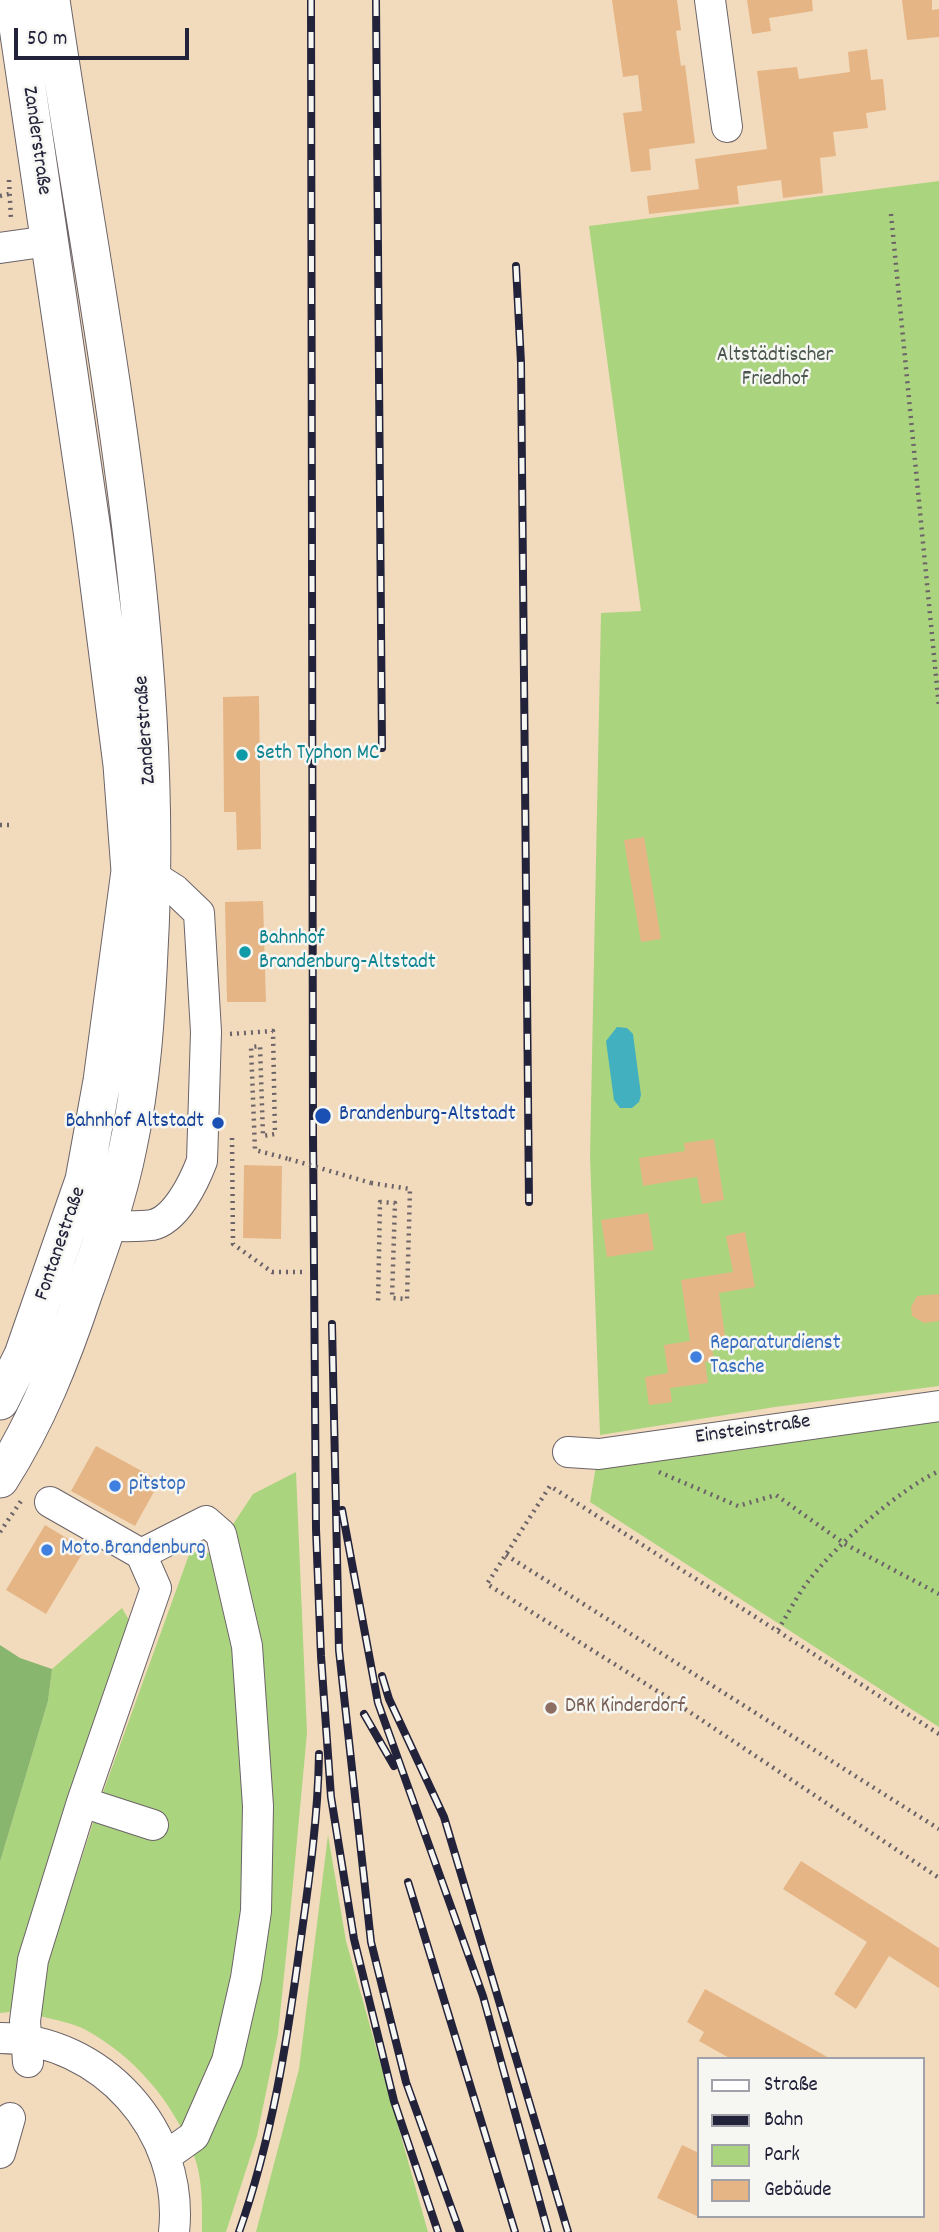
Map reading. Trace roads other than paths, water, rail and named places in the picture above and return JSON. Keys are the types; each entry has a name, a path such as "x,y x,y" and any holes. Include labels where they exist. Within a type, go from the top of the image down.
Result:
{"main road":[{"name":"Zanderstraße","path":"14,0 92,530 122,765 130,871 102,1081"},
{"name":"Zanderstraße","path":"51,0 90,234 134,564 151,756 153,876 144,1039 128,1146 107,1226"},
{"path":"49,241 90,234"},
{"name":"Fontanestraße","path":"0,1401 23,1356 84,1180 102,1081"},
{"name":"Fontanestraße","path":"0,1479 27,1437 72,1329 107,1226"}],"street":[{"path":"710,0 727,127"},
{"path":"0,248 49,241"},
{"path":"107,1226 153,1224 167,1219 196,1178 202,1161 217,1139 206,1032 199,913 175,890 153,876"},
{"name":"Einsteinstraße","path":"568,1452 599,1454 939,1406"},
{"path":"50,1502 141,1554 156,1588 82,1802 33,1960 25,2021 18,2047 82,2059 110,2077 135,2099 166,2156 173,2190 174,2232"},
{"path":"141,1554 206,1521 221,1534 247,1646 258,1806 256,1911 246,1978 226,2061 194,2136 166,2156"},
{"path":"82,1802 153,1825"},
{"path":"0,2153 10,2118"}],"water":[{"path":"617,1027 627,1028 633,1034 641,1095 639,1102 632,1108 620,1108 614,1100 606,1041"}],"railway":[{"path":"311,0 313,1135 316,1529 321,1656 331,1797 354,1939 394,2101 438,2232"},
{"path":"376,0 382,748"},
{"path":"516,266 521,363 529,1202"},
{"path":"332,1324 339,1650 371,1942 406,2082 460,2232"},
{"path":"342,1510 378,1703 483,1996 548,2232"},
{"path":"382,1676 389,1699 444,1817 568,2232"},
{"path":"364,1714 394,1766"},
{"path":"239,2232 261,2162 284,2054 310,1873 319,1754"},
{"path":"408,1882 515,2232"}],"place":[{"name":"Seth Typhon MC","path":"242,755"},
{"name":"Bahnhof Brandenburg-Altstadt","path":"245,952"},
{"name":"Brandenburg-Altstadt","path":"323,1116"},
{"name":"Bahnhof Altstadt","path":"218,1123"},
{"name":"Reparaturdienst Tasche","path":"696,1357"},
{"name":"pitstop","path":"115,1486"},
{"name":"Moto Brandenburg","path":"47,1550"},
{"name":"DRK Kinderdorf","path":"551,1708"}],"park label":[{"name":"Altstädtischer Friedhof","path":"775,369"}]}
